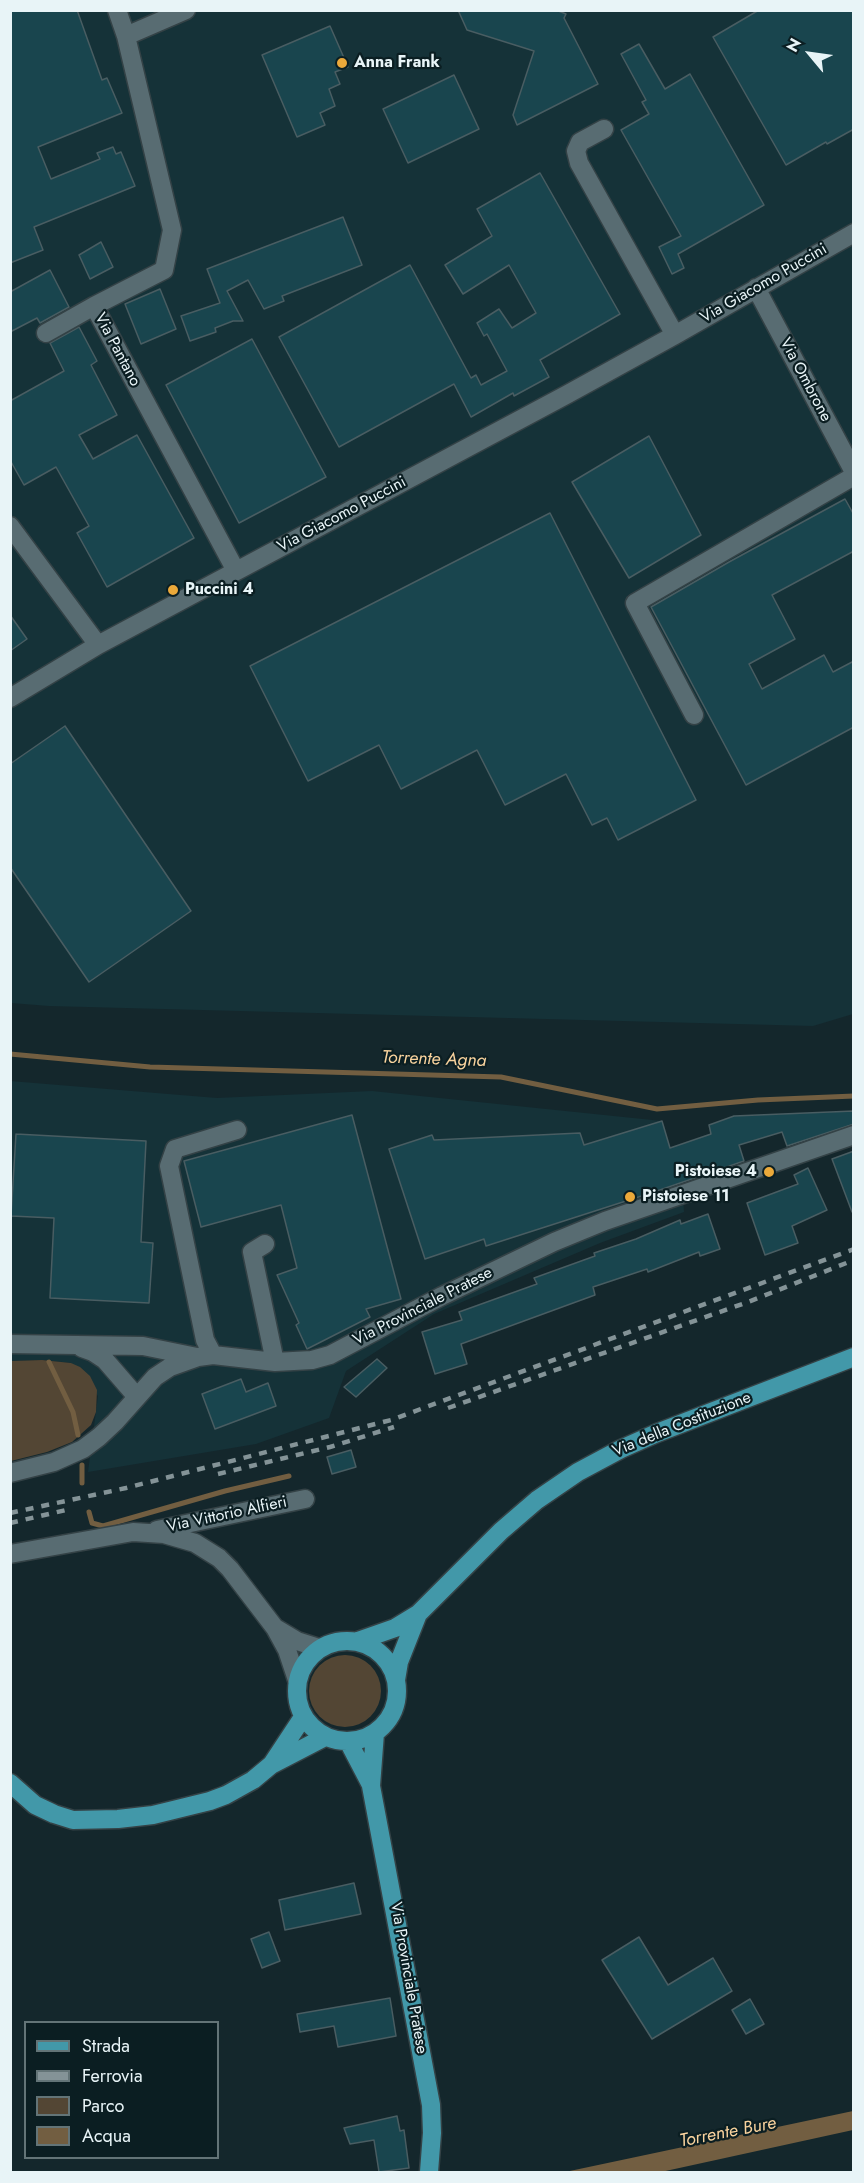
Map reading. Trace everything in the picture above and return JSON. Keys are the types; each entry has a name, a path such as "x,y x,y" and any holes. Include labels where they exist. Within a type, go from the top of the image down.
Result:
{"main road":[{"name":"Via della Costituzione","path":"418,1614 501,1531 537,1500 578,1472 657,1433 854,1357"},
{"path":"418,1614 399,1662 396,1701 382,1726 375,1733 348,1741 325,1737 309,1725 298,1706 297,1680 301,1668 309,1657 319,1648 338,1641 358,1641 395,1628 418,1614"},
{"path":"358,1641 372,1647 383,1656 392,1667 396,1681"},
{"path":"271,1765 303,1717"},
{"name":"Via Provinciale Pratese","path":"375,1733 371,1786 431,2105 432,2133 429,2168"},
{"path":"10,1783 35,1805 74,1820 153,1815 226,1795 253,1780 271,1765 325,1737"},
{"name":"Via Provinciale Pratese","path":"348,1741 371,1786"}],"street":[{"name":"Via Pantano","path":"117,10 126,36 172,230 164,270 94,306 236,571"},
{"path":"126,36 186,10"},
{"path":"604,129 580,142 576,152 579,163 675,335"},
{"name":"Via Giacomo Puccini","path":"10,698 98,645 675,335 854,233"},
{"name":"Via Ombrone","path":"756,288 854,474"},
{"path":"46,333 94,306"},
{"path":"694,715 635,603 854,474"},
{"path":"10,526 98,645"},
{"path":"10,1344 143,1346 206,1356 205,1340 169,1166 175,1149 237,1130"},
{"name":"Via Provinciale Pratese","path":"10,1473 54,1462 83,1449 99,1437 155,1377 170,1367 206,1356 275,1362 312,1360 330,1356 442,1296 554,1242 605,1221 854,1135"},
{"path":"265,1244 252,1252 275,1362"},
{"path":"75,1346 93,1352 105,1360 137,1397"},
{"name":"Via Vittorio Alfieri","path":"149,1532 305,1499"},
{"name":"Via Vittorio Alfieri","path":"10,1554 133,1532 164,1534 195,1543 219,1558 230,1569 275,1628 287,1650 297,1680"},
{"name":"Via Vittorio Alfieri","path":"275,1628 297,1641 319,1648"}],"shaded area":[{"path":"10,11 853,11 853,1014 813,1026 49,1006 11,1003"},
{"path":"10,1081 217,1098 372,1091 662,1121 682,1183 684,1212 600,1243 434,1314 346,1371 329,1418 256,1444 88,1472 98,1396 71,1363 43,1360 11,1361"}],"green space":[{"path":"42,1360 71,1363 90,1376 97,1390 96,1412 91,1425 72,1442 47,1452 11,1461 11,1361"},
{"path":"345,1655 365,1661 375,1671 381,1691 375,1711 365,1721 345,1727 325,1721 315,1711 309,1691 315,1671 325,1661"}],"water":[{"path":"853,2111 853,2130 661,2172 565,2172"}],"building":[{"path":"10,10 77,10 102,80 107,78 122,113 38,147 51,179 100,159 97,153 113,147 116,154 121,152 135,186 34,227 43,250 10,263"},
{"path":"458,10 556,10 566,14 564,18 598,84 517,125 513,115 534,51 467,30"},
{"path":"759,10 854,10 854,129 786,165 713,37"},
{"path":"330,26 348,67 335,72 340,84 329,89 335,106 320,113 325,125 297,137 262,55"},
{"path":"639,44 665,89 690,74 764,205 678,254 684,268 672,274 659,247 681,236 621,130 649,114 642,102 646,100 621,54"},
{"path":"454,75 479,129 408,163 383,109"},
{"path":"540,173 620,314 540,360 549,377 514,396 513,393 471,417 454,384 339,447 279,337 410,265 471,378 476,375 481,385 507,371 487,334 484,336 477,323 499,309 512,328 536,313 509,265 463,294 445,265 492,236 477,209"},
{"path":"343,217 362,265 282,296 284,301 264,309 248,280 227,291 243,321 233,321 215,328 216,332 190,341 181,316 220,303 207,269"},
{"path":"101,242 113,267 90,279 79,255"},
{"path":"50,270 69,307 40,323 37,318 10,332 10,292"},
{"path":"160,289 176,329 141,344 125,304"},
{"path":"79,327 97,361 91,365 117,415 79,435 93,459 137,435 194,538 107,587 77,533 89,526 56,467 24,485 10,460 10,401 64,371 50,343"},
{"path":"252,339 326,477 239,523 166,385"},
{"path":"649,436 701,535 629,578 572,482"},
{"path":"845,499 854,515 854,551 772,595 795,639 749,664 762,689 824,655 833,672 854,661 854,727 746,785 651,607"},
{"path":"550,513 696,800 618,840 607,818 592,825 566,774 505,805 477,750 401,789 379,745 308,781 250,666"},
{"path":"10,615 27,639 10,651"},
{"path":"65,726 191,911 89,982 10,867 10,764"},
{"path":"854,1111 854,1124 787,1146 782,1132 739,1145 744,1161 486,1246 484,1239 425,1259 389,1149 432,1135 434,1140 580,1133 584,1145 662,1121 670,1148 711,1134 709,1125 734,1116"},
{"path":"352,1115 401,1299 366,1309 370,1317 307,1349 296,1325 299,1323 277,1275 297,1268 281,1205 201,1227 184,1161"},
{"path":"16,1134 146,1141 141,1242 153,1243 149,1303 50,1298 54,1218 11,1216"},
{"path":"854,1151 854,1212 852,1212 832,1159"},
{"path":"808,1168 827,1210 792,1226 798,1243 765,1255 747,1203 798,1184 794,1175"},
{"path":"708,1214 720,1249 700,1256 699,1252 648,1272 647,1269 593,1287 595,1295 461,1344 467,1364 435,1374 422,1332 462,1320 459,1312 537,1284 534,1278 595,1256 594,1253 636,1239 680,1220 681,1224"},
{"path":"377,1359 387,1368 356,1397 344,1387"},
{"path":"241,1379 246,1392 268,1383 276,1406 215,1429 202,1394"},
{"path":"351,1450 356,1467 332,1474 327,1457"},
{"path":"354,1883 361,1914 285,1930 279,1900"},
{"path":"269,1932 280,1961 262,1968 251,1939"},
{"path":"639,1937 668,1985 713,1958 732,1991 652,2039 602,1960"},
{"path":"390,1998 396,2036 338,2047 334,2026 300,2032 297,2014"},
{"path":"750,1999 764,2024 746,2034 732,2010"},
{"path":"397,2116 400,2131 404,2130 409,2168 379,2172 374,2140 350,2144 344,2128"}],"waterway":[{"name":"Torrente Agna","path":"10,1054 150,1067 501,1077 657,1109 758,1100 854,1096"},
{"path":"49,1362 73,1412 78,1435"},
{"path":"82,1465 82,1483"},
{"path":"89,1512 92,1523 103,1526 225,1491 289,1476"}],"railway":[{"path":"10,1513 126,1488 391,1420 854,1249"},
{"path":"448,1408 748,1302 854,1260"},
{"path":"218,1474 330,1447 394,1427"},
{"path":"10,1523 66,1510"}],"place":[{"name":"Anna Frank","path":"342,63"},
{"name":"Puccini 4","path":"173,590"},
{"name":"Pistoiese 4","path":"769,1172"},
{"name":"Pistoiese 11","path":"630,1197"}],"water label":[{"name":"Torrente Bure","path":"728,2133"}]}
